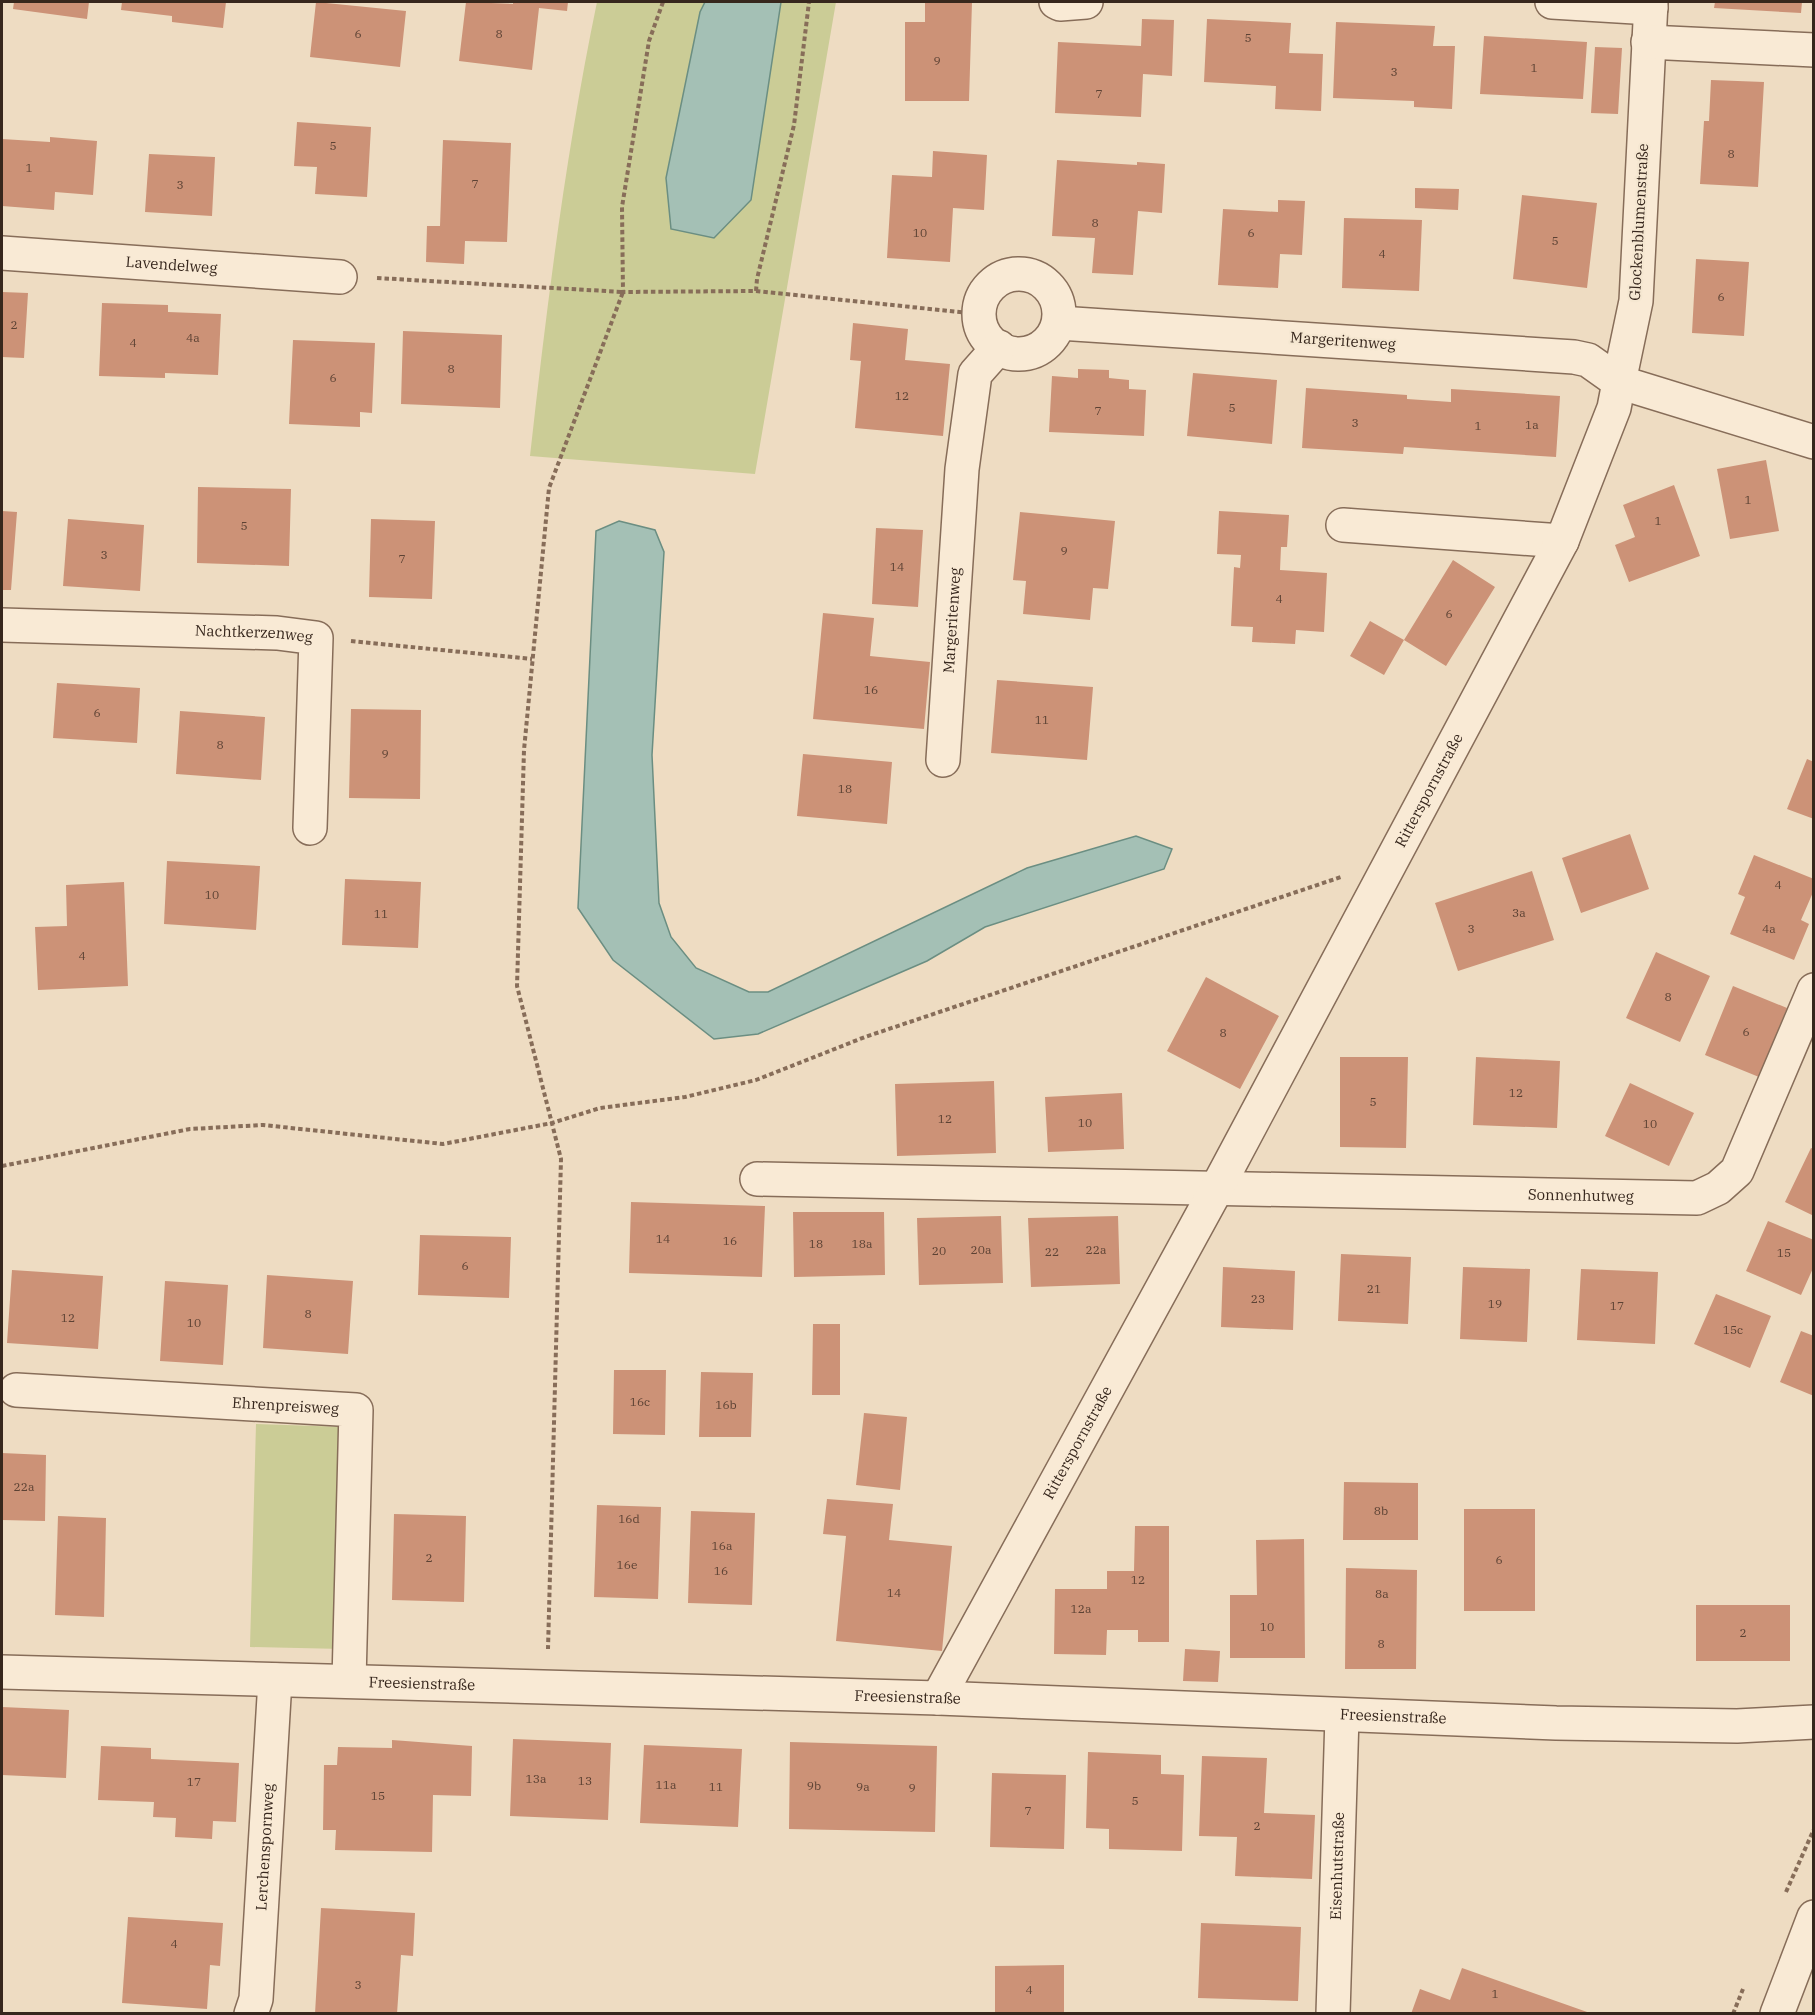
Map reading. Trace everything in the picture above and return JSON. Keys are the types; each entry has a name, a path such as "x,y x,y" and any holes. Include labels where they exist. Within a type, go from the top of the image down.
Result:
{"street":[{"path":"1056,2 1060,4 1086,2"},
{"path":"1552,2 1651,5"},
{"name":"Glockenblumenstraße","path":"1619,382 1636,301 1651,5"},
{"path":"1648,42 1814,50"},
{"name":"Lavendelweg","path":"2,254 340,278"},
{"path":"1013,275 1030,276 1043,282 1054,293 1060,311 1059,323 1048,343 1030,353 1008,353 991,343 982,329 979,314 984,296 996,281 1013,275"},
{"name":"Margeritenweg","path":"1059,323 1574,357 1588,360 1619,382"},
{"name":"Margeritenweg","path":"943,760 965,446 975,375 999,347"},
{"path":"1619,382 1814,442"},
{"name":"Ritterspornstraße","path":"938,1698 1217,1188 1562,541 1614,408 1619,382"},
{"path":"1343,525 1562,541"},
{"name":"Nachtkerzenweg","path":"2,625 277,633 316,638 310,828"},
{"name":"Sonnenhutweg","path":"1217,1188 1697,1198 1718,1188 1737,1171 1814,990"},
{"path":"757,1179 1217,1188"},
{"name":"Ehrenpreisweg","path":"16,1390 356,1410 349,1681"},
{"name":"Freesienstraße","path":"2,1672 938,1698 1342,1716 1737,1726 1814,1722"},
{"name":"Lerchenspornweg","path":"251,2013 256,1999 275,1680"},
{"name":"Eisenhutstraße","path":"1333,2013 1342,1716"},
{"path":"1777,2013 1814,1917"}],"path":[{"path":"547,1687 561,1159 517,986 524,750 549,488 623,292 622,207 649,41 663,2"},
{"path":"756,291 794,125 809,2"},
{"path":"340,278 623,292 756,291 979,314"},
{"path":"316,638 532,659"},
{"path":"2,1166 190,1129 263,1125 443,1144 552,1123 600,1108 685,1097 756,1080 865,1037 1392,860"}],"green space":[{"path":"597,2 836,2 755,474 530,456 558,228"},
{"path":"256,1424 345,1427 343,1649 250,1647"}],"shaded area":[{"path":"705,2 781,2 751,200 714,238 671,229 666,178 700,12"},
{"path":"619,521 655,530 664,552 652,755 659,903 671,937 696,968 749,992 768,992 1027,868 1136,836 1172,849 1164,869 985,927 927,961 758,1034 714,1039 613,960 578,908 596,531"}],"building":[{"path":"14,2 89,2 87,19 13,9"},
{"path":"122,2 226,2 223,28 172,22 172,16 121,10"},
{"path":"316,2 406,11 400,67 310,57"},
{"path":"466,2 513,4 513,2 568,2 567,11 539,8 532,70 459,61"},
{"path":"925,2 972,2 969,101 905,101 905,22 925,22"},
{"path":"1715,2 1802,2 1801,13 1714,8"},
{"path":"1142,19 1174,20 1172,76 1143,74 1141,117 1055,113 1058,42 1141,46"},
{"path":"1207,19 1291,23 1289,53 1323,54 1321,111 1275,109 1276,86 1204,82"},
{"path":"1336,22 1435,26 1433,46 1455,46 1452,109 1414,107 1414,101 1333,98"},
{"path":"1484,36 1587,42 1583,99 1480,94"},
{"path":"1595,47 1622,48 1618,114 1591,113"},
{"path":"1711,80 1764,82 1758,187 1700,184 1704,121 1709,121"},
{"path":"297,122 371,127 367,197 315,194 317,167 294,166"},
{"path":"50,137 97,141 93,195 55,192 54,210 2,206 2,139 50,142"},
{"path":"443,140 511,143 507,242 465,241 464,264 426,262 427,226 440,226"},
{"path":"933,151 987,155 984,210 953,208 950,262 887,258 892,175 932,177"},
{"path":"149,154 215,157 212,216 145,212"},
{"path":"1057,160 1137,165 1137,162 1165,164 1162,213 1138,211 1133,275 1092,273 1095,238 1052,236"},
{"path":"1415,188 1459,189 1458,210 1415,208"},
{"path":"1522,195 1597,203 1587,288 1513,279"},
{"path":"1278,200 1305,201 1302,255 1280,254 1278,288 1218,285 1223,209 1278,212"},
{"path":"1344,218 1422,220 1419,291 1342,288"},
{"path":"1696,259 1749,262 1744,336 1692,333"},
{"path":"2,292 28,293 24,358 2,357"},
{"path":"102,303 168,305 168,312 221,314 218,375 165,373 165,378 99,376"},
{"path":"853,323 908,329 905,360 950,364 943,436 855,428 861,361 850,360"},
{"path":"403,331 502,335 500,408 401,404"},
{"path":"293,340 375,343 372,413 360,412 360,427 289,424"},
{"path":"1078,369 1109,370 1109,378 1129,380 1129,389 1146,390 1144,436 1049,432 1052,376 1078,378"},
{"path":"1193,373 1277,380 1272,444 1187,436"},
{"path":"1306,388 1407,395 1407,399 1451,402 1451,389 1560,396 1556,457 1404,447 1403,454 1302,448"},
{"path":"1766,460 1779,531 1730,539 1717,469"},
{"path":"1674,485 1700,556 1629,582 1615,545 1635,537 1623,505"},
{"path":"198,487 291,489 289,566 197,563"},
{"path":"2,511 17,512 11,590 2,590"},
{"path":"1219,511 1289,515 1287,547 1281,547 1280,570 1327,573 1324,632 1296,630 1295,644 1252,642 1253,627 1231,626 1234,567 1240,568 1241,555 1217,554"},
{"path":"1020,512 1115,521 1108,589 1093,588 1090,620 1023,614 1026,581 1013,580"},
{"path":"68,519 144,525 140,591 63,586"},
{"path":"371,519 435,521 432,599 369,597"},
{"path":"876,528 923,530 918,607 872,604"},
{"path":"1453,560 1495,587 1446,666 1404,640"},
{"path":"823,613 874,618 870,656 930,662 924,729 813,719"},
{"path":"1370,621 1404,640 1384,675 1350,656"},
{"path":"997,680 1093,687 1087,760 991,753"},
{"path":"57,683 140,688 137,743 53,738"},
{"path":"351,709 421,710 420,799 349,798"},
{"path":"180,711 265,717 261,780 176,774"},
{"path":"803,754 892,762 887,824 797,816"},
{"path":"1807,759 1814,762 1814,819 1787,809"},
{"path":"1630,834 1649,889 1581,913 1562,858"},
{"path":"1754,855 1814,879 1814,890 1801,920 1809,924 1794,960 1730,934 1745,897 1738,894"},
{"path":"167,861 260,866 256,930 164,924"},
{"path":"1532,871 1554,940 1458,971 1435,903"},
{"path":"345,879 421,882 418,948 342,945"},
{"path":"124,882 128,986 38,990 35,927 67,926 66,885"},
{"path":"1656,952 1710,976 1680,1042 1626,1018"},
{"path":"1206,977 1279,1016 1240,1089 1167,1051"},
{"path":"1733,986 1787,1008 1759,1077 1705,1055"},
{"path":"1340,1057 1408,1057 1406,1148 1340,1147"},
{"path":"1476,1057 1560,1061 1557,1128 1473,1125"},
{"path":"994,1081 996,1153 897,1156 895,1084"},
{"path":"1630,1083 1694,1113 1669,1166 1605,1136"},
{"path":"1122,1093 1124,1149 1048,1152 1045,1097"},
{"path":"1811,1148 1814,1149 1814,1216 1785,1202"},
{"path":"631,1202 765,1206 762,1277 629,1273"},
{"path":"793,1212 884,1212 885,1275 794,1277"},
{"path":"1001,1216 1003,1283 919,1285 917,1218"},
{"path":"1118,1216 1120,1284 1031,1287 1028,1218"},
{"path":"1768,1221 1814,1240 1814,1266 1801,1295 1746,1271"},
{"path":"420,1235 511,1237 509,1298 418,1295"},
{"path":"1341,1254 1411,1257 1408,1324 1338,1321"},
{"path":"1223,1267 1295,1271 1293,1330 1221,1327"},
{"path":"1463,1267 1530,1269 1527,1342 1460,1339"},
{"path":"1581,1269 1658,1272 1655,1344 1577,1340"},
{"path":"12,1270 103,1276 98,1349 7,1343"},
{"path":"267,1275 353,1281 348,1354 263,1348"},
{"path":"165,1281 228,1285 223,1365 160,1361"},
{"path":"1716,1294 1771,1316 1750,1368 1694,1344"},
{"path":"813,1324 840,1324 840,1395 812,1395"},
{"path":"1801,1331 1814,1336 1814,1396 1780,1382"},
{"path":"614,1370 666,1370 665,1435 613,1434"},
{"path":"701,1372 753,1373 751,1437 699,1437"},
{"path":"864,1413 907,1417 900,1490 856,1485"},
{"path":"2,1453 46,1455 45,1521 2,1520"},
{"path":"1344,1482 1418,1483 1418,1540 1343,1540"},
{"path":"827,1499 893,1504 889,1540 952,1546 942,1651 836,1641 846,1536 823,1534"},
{"path":"597,1505 661,1507 658,1599 594,1597"},
{"path":"1464,1509 1535,1509 1535,1611 1464,1611"},
{"path":"691,1511 755,1513 752,1605 688,1603"},
{"path":"394,1514 466,1516 464,1602 392,1600"},
{"path":"58,1516 106,1518 104,1617 55,1615"},
{"path":"1135,1526 1169,1526 1169,1642 1138,1642 1138,1630 1107,1630 1106,1655 1054,1654 1055,1589 1107,1589 1107,1571 1134,1571"},
{"path":"1304,1539 1305,1658 1230,1658 1230,1595 1257,1595 1256,1540"},
{"path":"1346,1568 1417,1570 1416,1669 1345,1669"},
{"path":"1696,1605 1790,1605 1790,1661 1696,1661"},
{"path":"1185,1649 1220,1651 1218,1682 1183,1681"},
{"path":"2,1707 69,1710 66,1778 2,1775"},
{"path":"513,1739 611,1743 608,1820 510,1816"},
{"path":"392,1740 472,1746 471,1796 433,1795 432,1852 335,1850 336,1830 323,1830 324,1765 337,1765 338,1747 392,1748"},
{"path":"790,1742 937,1746 935,1832 789,1829"},
{"path":"644,1745 742,1749 738,1827 640,1823"},
{"path":"101,1746 151,1748 151,1759 239,1763 236,1822 213,1821 212,1839 175,1837 176,1818 153,1817 154,1802 98,1800"},
{"path":"1088,1752 1161,1755 1161,1774 1184,1775 1182,1851 1109,1849 1109,1829 1086,1828"},
{"path":"1202,1756 1267,1758 1264,1813 1315,1815 1312,1879 1235,1876 1237,1837 1199,1836"},
{"path":"992,1773 1066,1775 1064,1849 990,1847"},
{"path":"321,1908 415,1913 413,1956 401,1955 397,2014 315,2014"},
{"path":"128,1917 223,1923 220,1966 210,1965 207,2009 122,2003"},
{"path":"1201,1923 1301,1927 1298,2001 1198,1998"},
{"path":"1064,1965 1064,2014 995,2014 995,1966"},
{"path":"1462,1968 1590,2014 1411,2014 1420,1989 1450,2000"}]}
